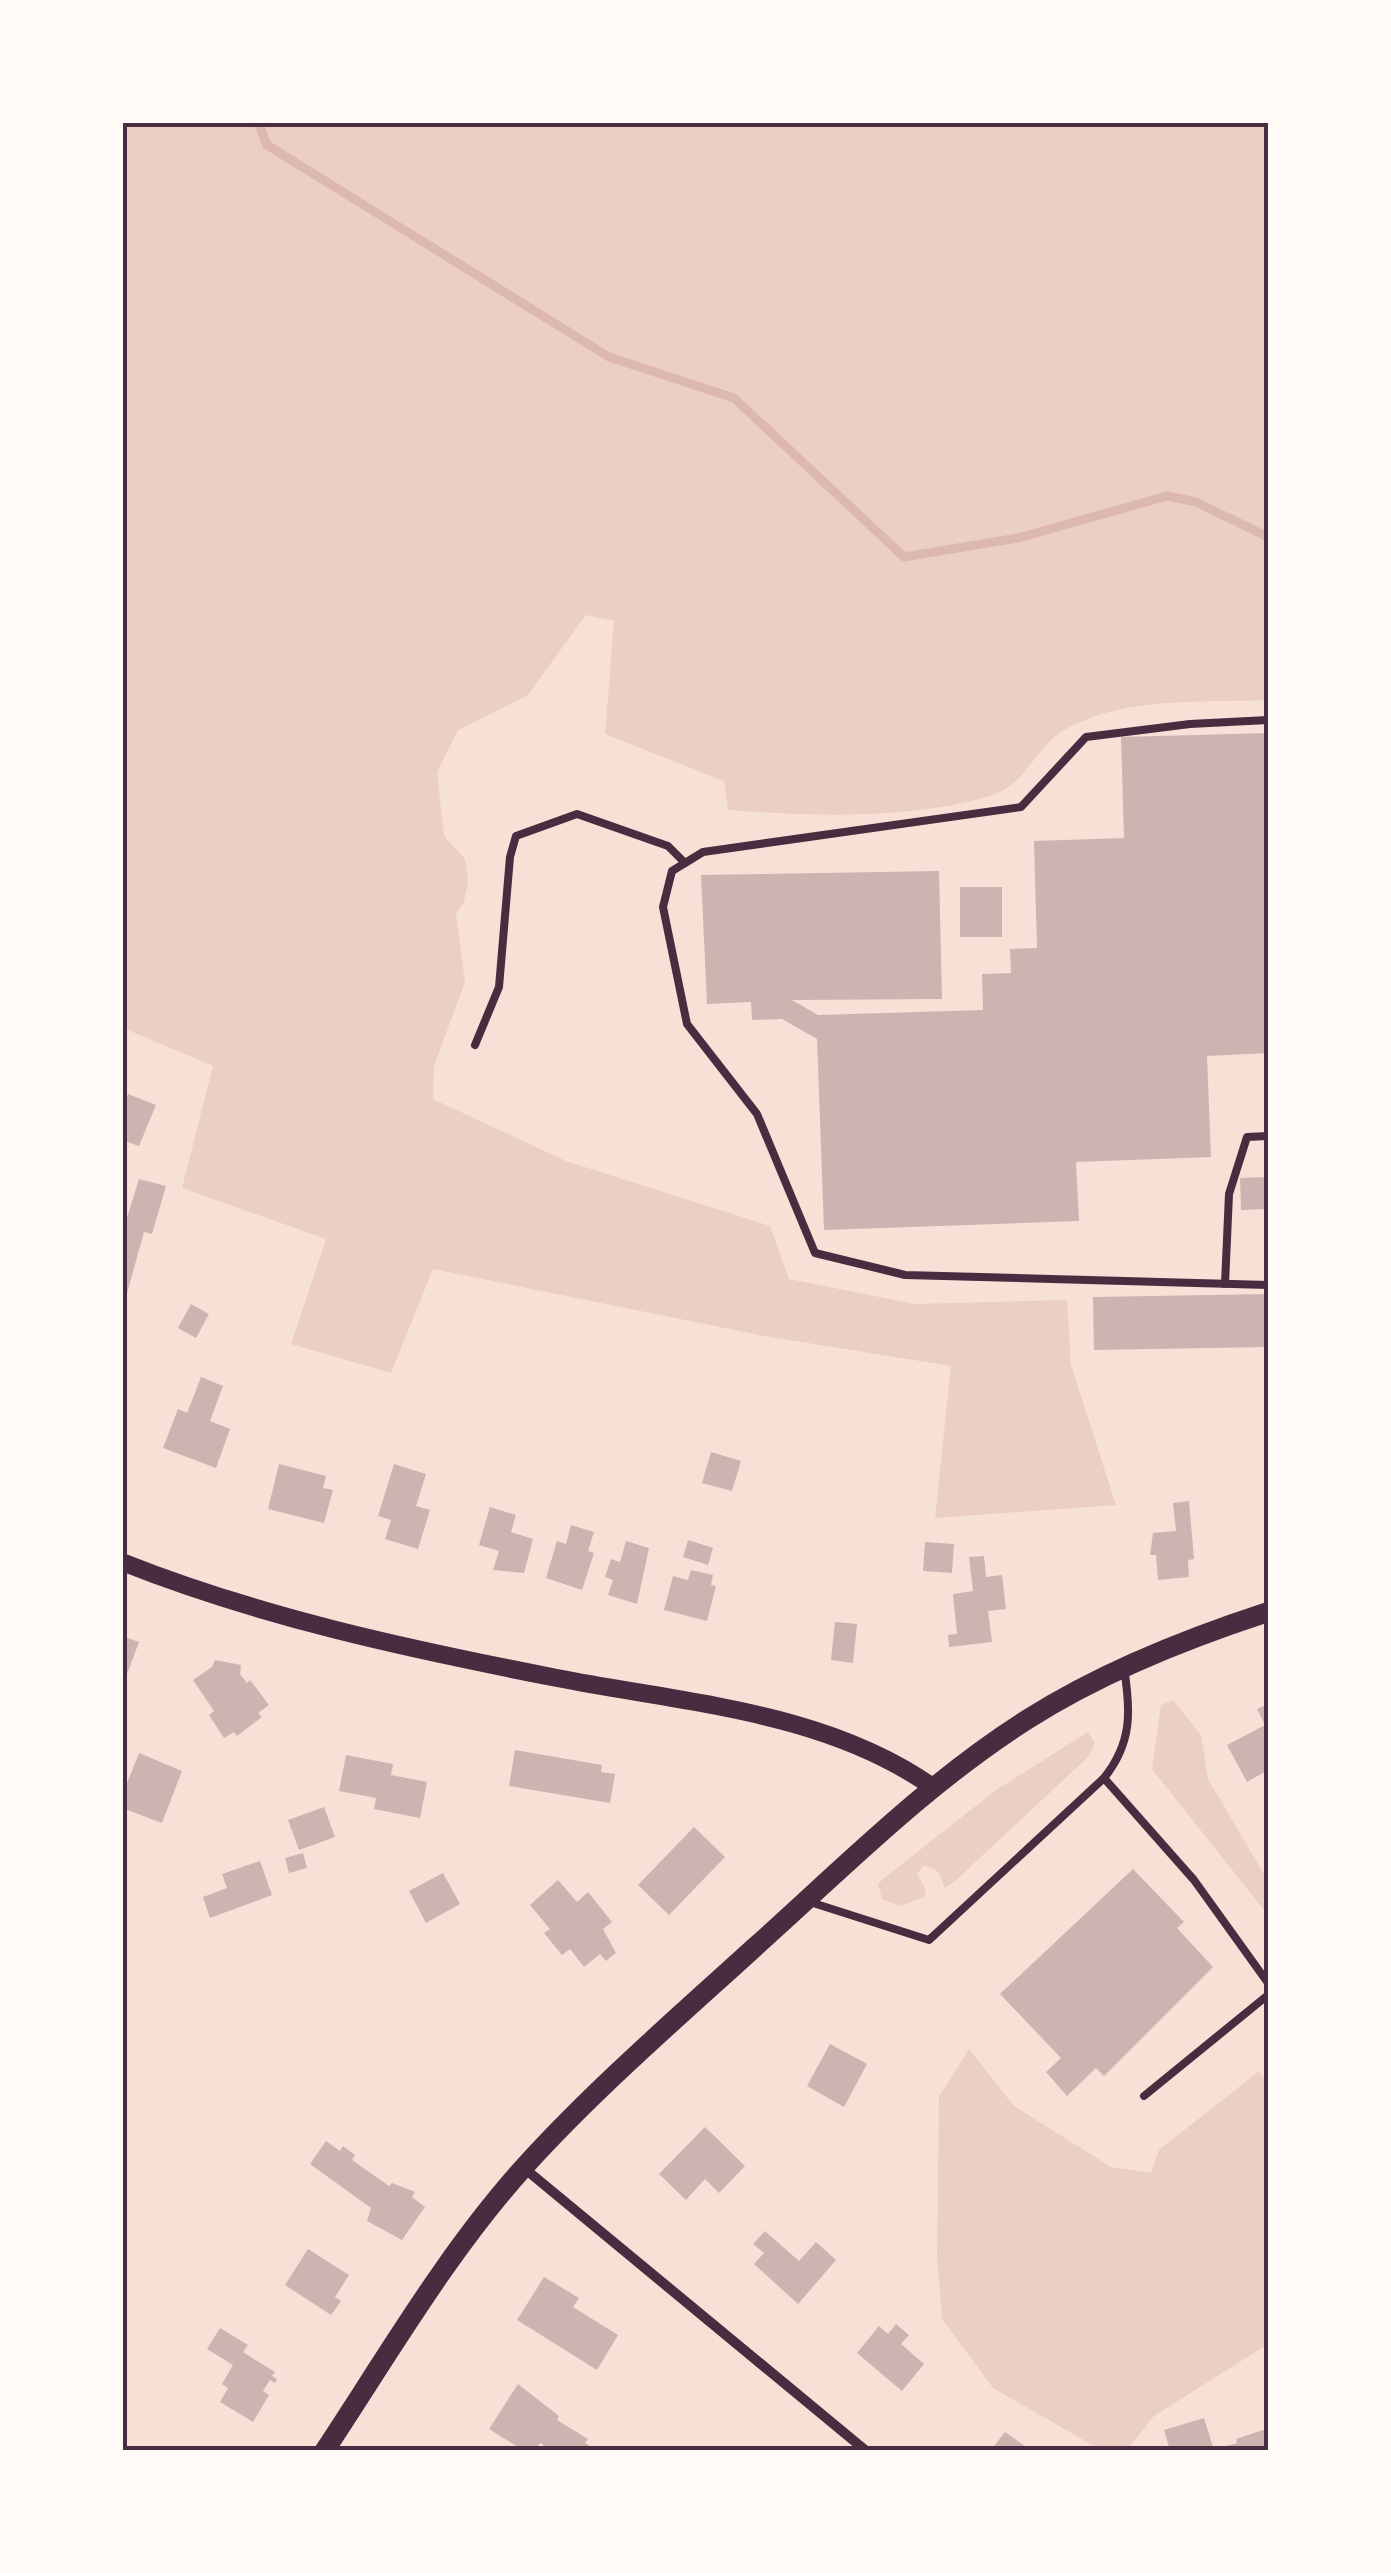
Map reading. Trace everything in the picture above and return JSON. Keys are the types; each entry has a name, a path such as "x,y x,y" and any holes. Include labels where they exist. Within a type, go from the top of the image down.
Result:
{"main road":[{"path":"326,2450 426,2298 524,2168 638,2054 934,1788 1026,1720 1124,1668 1185,1639 1268,1612"}],"street":[{"path":"122,1562 266,1612 364,1638 788,1722 859,1742 934,1788"},
{"path":"524,2168 865,2450"}],"lane":[{"path":"1268,720 1086,737 1021,808 931,816 703,852 672,871 663,907 687,1024 757,1114 815,1252 904,1275 1268,1285"},
{"path":"475,1045 500,987 510,857 516,836 577,814 668,846 686,863"},
{"path":"1225,1284 1228,1194 1246,1137 1268,1136"},
{"path":"807,1901 929,1940 1104,1778 1122,1755 1129,1726 1124,1668"},
{"path":"1104,1778 1194,1880 1268,1983"},
{"path":"1144,2096 1268,1995"}],"shaded area":[{"path":"122,123 1268,123 1268,700 1164,703 1089,718 1055,736 1012,785 987,797 956,804 858,814 728,810 724,781 605,734 614,621 586,615 527,696 458,730 437,772 444,836 465,859 468,881 464,902 456,914 465,982 434,1066 433,1099 566,1161 770,1226 789,1279 915,1304 1067,1300 1071,1365 1116,1505 935,1518 951,1366 764,1336 433,1269 391,1373 291,1344 326,1239 182,1188 213,1066 123,1028"},
{"path":"1173,1700 1201,1735 1208,1779 1268,1881 1268,1915 1152,1769 1161,1705"},
{"path":"1088,1732 1095,1743 1088,1757 953,1883 944,1888 938,1872 923,1866 917,1874 926,1890 924,1897 901,1906 882,1899 878,1884 883,1879 996,1790"},
{"path":"969,2049 1014,2106 1111,2167 1151,2173 1159,2150 1259,2071 1268,2084 1268,2344 1154,2416 1127,2450 1101,2450 993,2388 942,2319 937,2256 939,2097"}],"building":[{"path":"1268,733 1268,1053 1207,1056 1211,1157 1076,1162 1079,1221 824,1230 817,1039 782,1019 752,1020 751,1002 707,1004 701,875 939,871 942,999 792,1000 818,1015 983,1010 982,974 1011,973 1010,949 1037,948 1034,841 1124,838 1121,737"},
{"path":"960,887 1002,887 1002,937 960,937"},
{"path":"128,1094 156,1105 139,1146 122,1140 122,1108"},
{"path":"1268,1177 1268,1209 1241,1210 1240,1178"},
{"path":"139,1179 166,1186 152,1234 144,1232 124,1304 122,1234"},
{"path":"1268,1294 1268,1347 1094,1350 1093,1297"},
{"path":"191,1304 209,1314 196,1338 178,1328"},
{"path":"201,1377 223,1386 210,1421 230,1429 216,1468 163,1448 178,1409 187,1413"},
{"path":"711,1452 741,1461 732,1491 702,1483"},
{"path":"279,1464 326,1476 323,1488 333,1490 324,1523 268,1509"},
{"path":"394,1464 426,1474 416,1506 430,1510 418,1549 385,1539 391,1520 378,1516"},
{"path":"1189,1501 1194,1559 1188,1560 1189,1577 1158,1580 1156,1555 1150,1555 1153,1533 1176,1531 1173,1503"},
{"path":"490,1507 516,1515 511,1532 533,1539 524,1573 493,1570 499,1551 479,1545"},
{"path":"571,1525 594,1532 588,1551 594,1553 582,1590 546,1578 557,1541 566,1544"},
{"path":"688,1540 713,1548 708,1565 683,1557"},
{"path":"626,1541 649,1548 637,1604 608,1595 613,1580 605,1577 611,1559 620,1562"},
{"path":"925,1542 954,1544 952,1573 923,1571"},
{"path":"984,1556 986,1577 1002,1575 1006,1609 988,1611 992,1642 949,1647 948,1635 957,1634 953,1594 973,1591 969,1557"},
{"path":"691,1570 713,1575 711,1585 716,1586 707,1621 664,1610 673,1576 688,1580"},
{"path":"835,1622 857,1624 853,1663 831,1660"},
{"path":"122,1636 139,1642 123,1685 122,1685"},
{"path":"215,1660 241,1665 240,1674 247,1683 250,1680 269,1705 258,1713 262,1717 237,1736 234,1732 224,1738 209,1715 214,1711 193,1680 212,1667"},
{"path":"1268,1704 1268,1770 1247,1782 1227,1745 1265,1725 1257,1709"},
{"path":"515,1750 602,1765 601,1772 615,1774 610,1803 509,1786"},
{"path":"139,1753 182,1771 162,1823 122,1808 122,1796"},
{"path":"346,1755 393,1764 391,1775 427,1782 420,1818 374,1809 376,1798 339,1791"},
{"path":"324,1807 335,1837 299,1850 288,1820"},
{"path":"694,1827 725,1857 669,1915 638,1885"},
{"path":"303,1853 307,1868 289,1873 285,1858"},
{"path":"260,1861 272,1895 210,1918 203,1897 227,1888 222,1874"},
{"path":"1133,1869 1184,1922 1177,1928 1213,1967 1104,2076 1096,2068 1067,2096 1046,2072 1061,2058 1000,1994"},
{"path":"443,1873 460,1904 426,1923 409,1891"},
{"path":"558,1880 577,1902 588,1892 612,1922 603,1929 616,1953 606,1961 600,1954 584,1967 570,1949 562,1955 544,1933 550,1929 530,1905"},
{"path":"830,2044 867,2064 844,2107 807,2086"},
{"path":"705,2127 745,2166 719,2193 705,2179 686,2200 659,2174"},
{"path":"326,2141 340,2151 343,2146 355,2155 352,2160 389,2186 392,2183 415,2192 412,2197 425,2207 402,2240 367,2221 371,2208 310,2164"},
{"path":"765,2231 799,2261 816,2242 836,2260 798,2304 754,2264 764,2253 753,2244"},
{"path":"308,2249 349,2275 335,2297 341,2301 331,2315 285,2285"},
{"path":"544,2277 579,2298 573,2307 618,2335 597,2370 517,2320"},
{"path":"896,2324 909,2335 901,2344 924,2364 902,2391 857,2353 879,2326 888,2334"},
{"path":"220,2328 248,2345 243,2352 275,2372 272,2376 277,2379 275,2383 270,2380 263,2391 269,2395 253,2422 220,2402 228,2388 222,2384 233,2365 207,2349"},
{"path":"518,2384 559,2416 557,2420 588,2439 585,2443 596,2450 552,2450 540,2443 536,2450 523,2450 489,2429"},
{"path":"1204,2418 1213,2447 1170,2450 1164,2430"},
{"path":"1263,2430 1268,2434 1268,2450 1223,2447 1237,2443 1236,2439"},
{"path":"1005,2432 1030,2450 991,2450"}],"waterway":[{"path":"258,122 267,145 609,357 734,398 904,557 1018,538 1167,496 1196,502 1268,537"}]}
